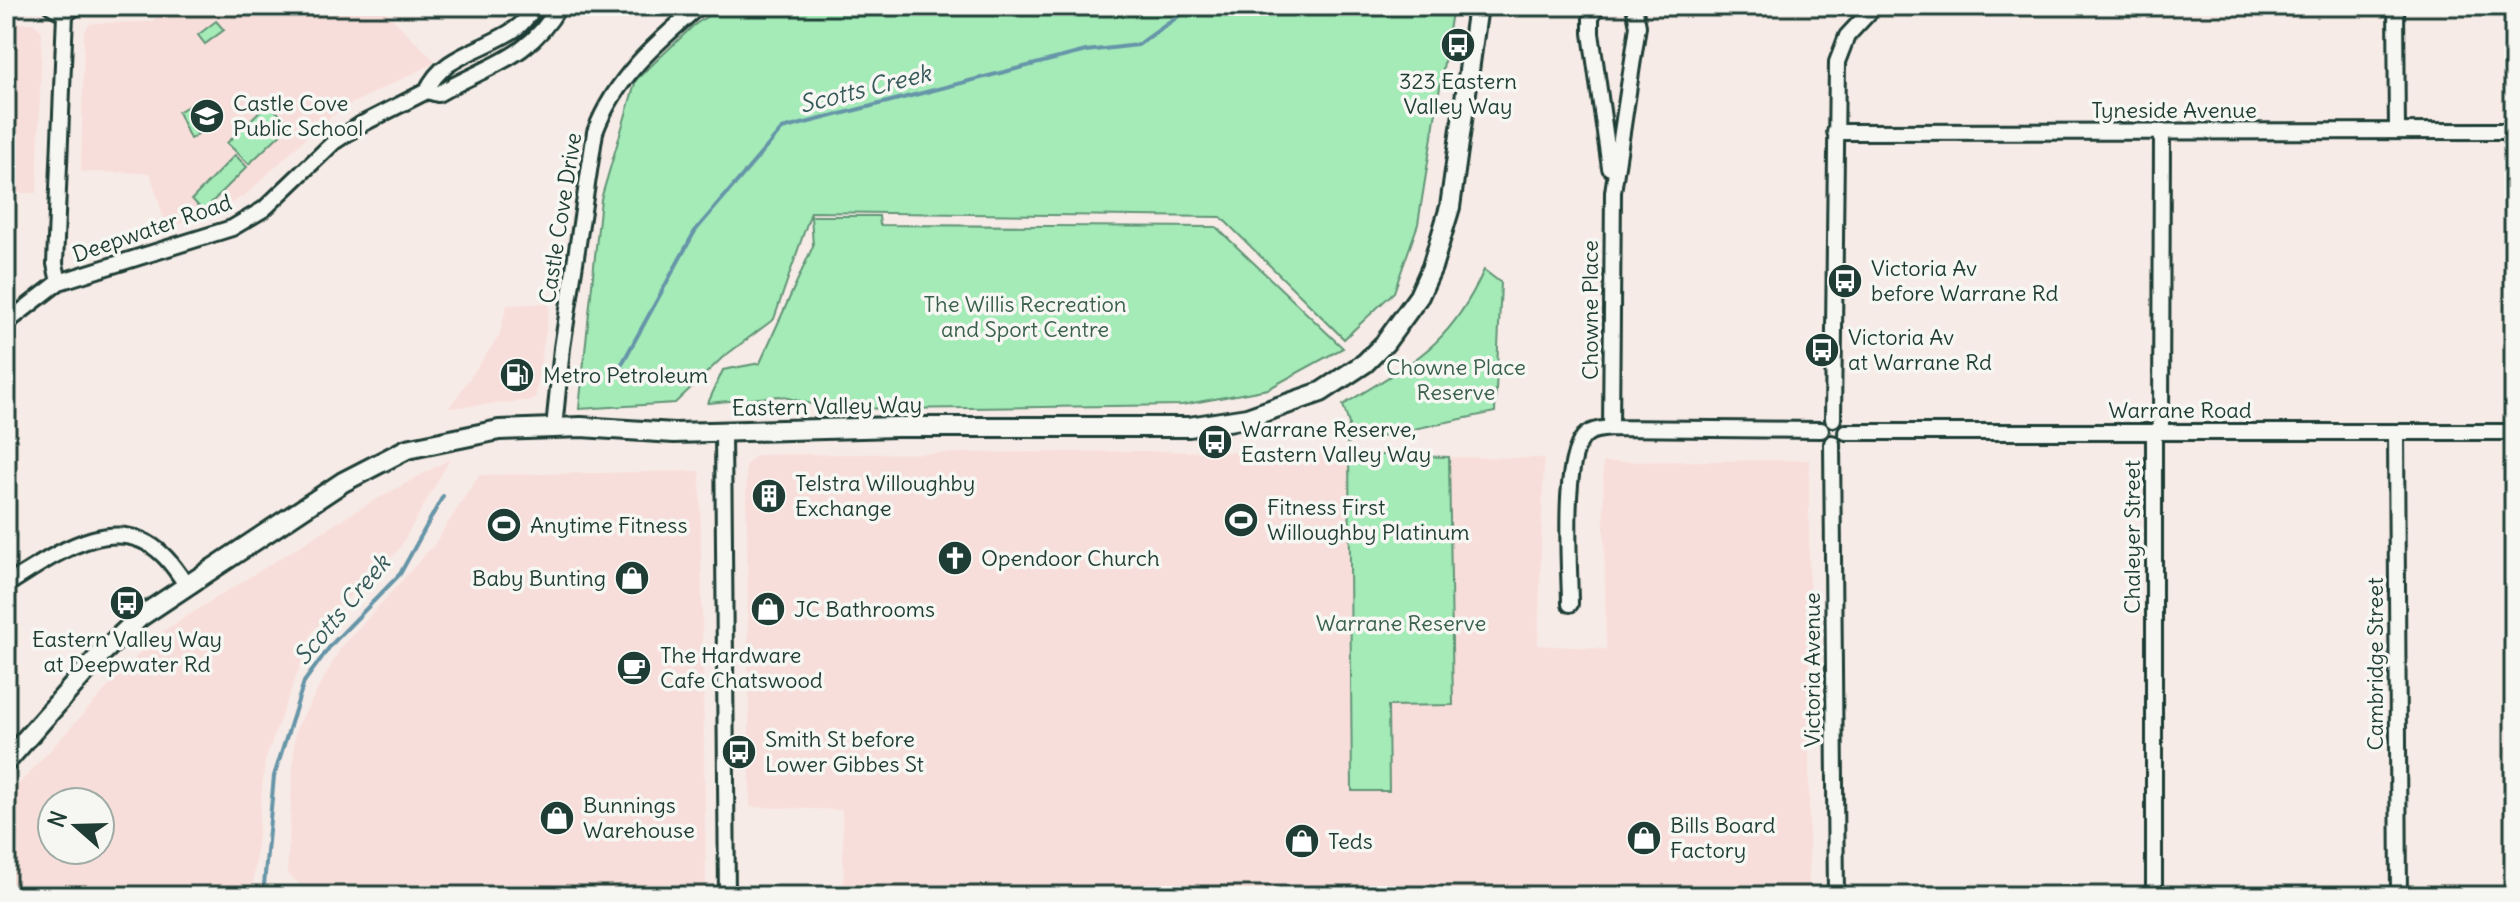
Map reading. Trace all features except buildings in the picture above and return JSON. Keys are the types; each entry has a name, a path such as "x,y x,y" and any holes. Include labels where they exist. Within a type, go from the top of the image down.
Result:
{"main road":[{"name":"Eastern Valley Way","path":"6,762 100,655 140,617 371,465 407,449 499,430 554,428 723,431 1189,427 1261,415 1321,392 1365,363 1385,343 1419,296 1432,267 1450,207 1478,6"}],"street":[{"path":"51,6 71,10 55,264 59,282"},
{"name":"Deepwater Road","path":"6,323 59,282 232,228 264,209 334,142 360,125 427,91 432,78 463,56 519,26 536,6"},
{"name":"Deepwater Road","path":"427,91 438,94 520,54 547,27 559,6"},
{"name":"Castle Cove Drive","path":"554,428 562,348 595,132 606,102 652,46 699,6"},
{"name":"Chowne Place","path":"1596,6 1591,18 1591,33 1613,192"},
{"name":"Chowne Place","path":"1611,428 1613,192 1638,26 1634,6"},
{"path":"1833,419 1838,53 1847,36 1875,6"},
{"path":"2396,6 2397,131"},
{"name":"Tyneside Avenue","path":"1835,132 2514,131"},
{"name":"Chaleyer Street","path":"2154,896 2154,438 2162,413 2162,132"},
{"path":"1833,419 1843,424 1846,432 1843,439 1832,443 1825,440 1821,430 1826,421 1833,419"},
{"path":"1570,604 1571,470 1578,446 1586,434 1611,428 1821,430"},
{"path":"723,431 727,896"},
{"name":"Warrane Road","path":"1846,432 2514,432"},
{"name":"Cambridge Street","path":"2396,433 2399,896"},
{"name":"Victoria Avenue","path":"1832,443 1836,896"},
{"path":"6,585 73,545 113,535 132,537 162,553 186,584"}],"shaded area":[{"name":"Castle Cove Public School","path":"168,6 380,6 436,62 347,106 317,127 248,193 223,208 167,228 150,173 81,172 84,32 90,24 96,23 151,22"},
{"path":"6,23 33,23 42,31 37,193 6,193"},
{"path":"550,303 535,400 449,408 499,336 507,305"},
{"path":"1145,451 1349,454 1350,705 1388,706 1453,705 1449,457 1544,458 1538,645 1606,649 1603,462 1809,460 1809,890 844,893 842,810 750,807 746,465 756,455"},
{"path":"450,459 398,551 313,631 265,760 252,896 6,896 12,882 6,877 6,798 155,636 359,509"},
{"path":"700,471 706,888 699,896 313,896 287,873 295,731 340,649 433,546 479,475"}],"green space":[{"path":"722,6 1453,6 1418,224 1394,292 1344,339 1221,217 811,212 774,319 722,358 675,403 579,409 601,199 636,80 693,26"},
{"path":"216,21 224,30 205,44 198,35"},
{"path":"268,103 290,125 249,164 227,143"},
{"path":"190,105 207,128 190,139 178,112"},
{"path":"235,155 247,167 203,211 192,199"},
{"name":"The Willis Recreation and Sport Centre","path":"811,216 879,216 880,225 1216,227 1343,348 1268,389 1182,405 892,409 823,407 780,396 708,403 723,370 760,363 813,246"},
{"name":"Chowne Place Reserve","path":"1484,270 1501,283 1495,412 1347,443 1349,424 1343,405 1409,364 1442,336 1471,296"},
{"name":"Warrane Reserve","path":"1349,454 1449,457 1453,705 1388,706 1389,791 1352,791"}],"waterway":[{"name":"Scotts Creek","path":"617,373 695,231 782,129 1086,51 1138,45 1187,10 1187,6"},
{"name":"Scotts Creek","path":"263,896 274,776 304,682 331,645 400,574 443,496"}],"place":[{"name":"323 Eastern Valley Way","path":"1458,45"},
{"name":"Castle Cove Public School","path":"207,116"},
{"name":"Victoria Av before Warrane Rd","path":"1845,281"},
{"name":"Victoria Av at Warrane Rd","path":"1822,350"},
{"name":"Metro Petroleum","path":"517,375"},
{"name":"Warrane Reserve, Eastern Valley Way","path":"1215,442"},
{"name":"Telstra Willoughby Exchange","path":"769,496"},
{"name":"Fitness First Willoughby Platinum","path":"1241,520"},
{"name":"Anytime Fitness","path":"504,525"},
{"name":"Opendoor Church","path":"955,558"},
{"name":"Baby Bunting","path":"632,578"},
{"name":"Eastern Valley Way at Deepwater Rd","path":"127,603"},
{"name":"JC Bathrooms","path":"768,609"},
{"name":"The Hardware Cafe Chatswood","path":"634,668"},
{"name":"Smith St before Lower Gibbes St","path":"739,752"},
{"name":"Bunnings Warehouse","path":"557,818"},
{"name":"Bills Board Factory","path":"1644,838"},
{"name":"Teds","path":"1302,841"}]}
